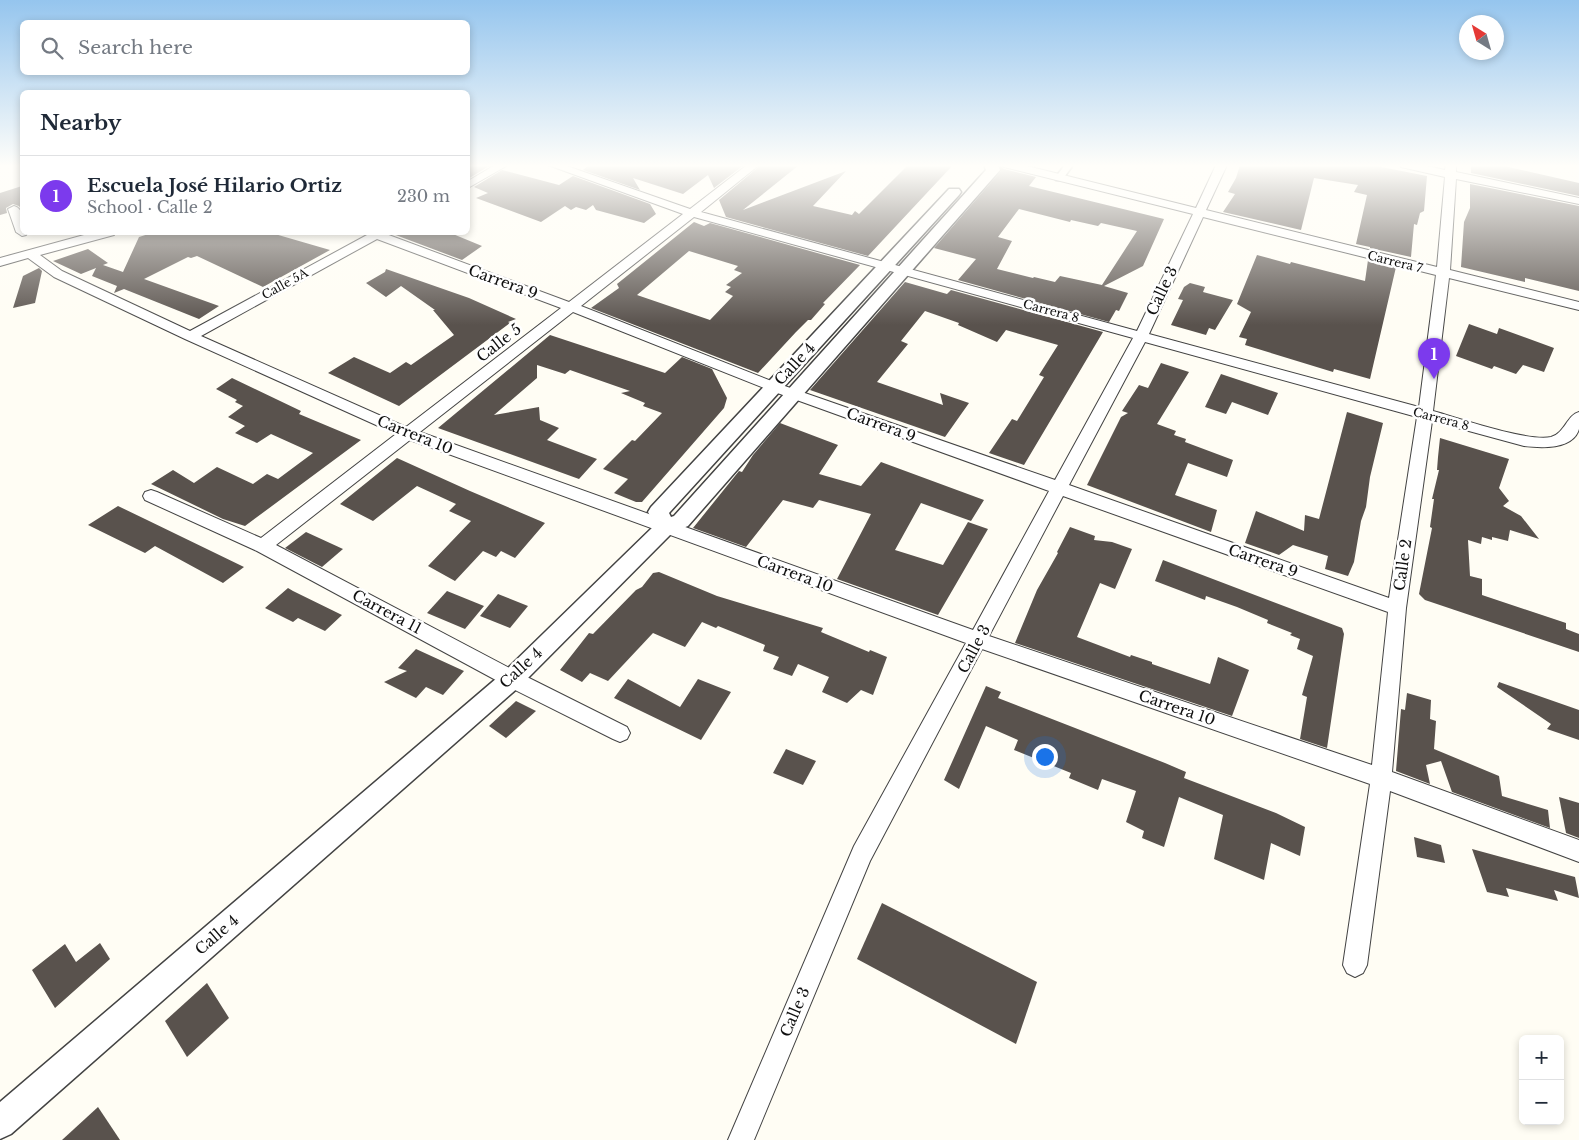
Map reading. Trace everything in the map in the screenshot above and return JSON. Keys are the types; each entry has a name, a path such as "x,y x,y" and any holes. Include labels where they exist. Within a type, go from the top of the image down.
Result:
{"street":[{"name":"Calle 5","path":"263,546 684,218"},
{"name":"Carrera 8","path":"710,218 1524,442 1552,444 1571,432 1579,417"},
{"name":"Calle 4","path":"0,1123 512,679 666,527 658,512 930,218"},
{"path":"666,527 681,520 951,218"},
{"name":"Calle 3","path":"741,1140 862,854 979,640 1141,336 1195,218"},
{"name":"Carrera 7","path":"1222,218 1579,306"},
{"name":"Calle 2","path":"1355,966 1381,778 1397,608 1443,274 1447,218"},
{"path":"24,235 29,250"},
{"path":"0,262 72,235"},
{"path":"0,254 29,250 96,235"},
{"name":"Calle 5A","path":"190,336 372,235"},
{"name":"Carrera 9","path":"381,235 774,387 1397,608"},
{"name":"Carrera 10","path":"29,250 58,274 190,336 409,434 979,640 1381,778 1579,851"},
{"name":"Carrera 11","path":"151,496 263,546 512,679 620,733"}],"building":[{"path":"531,218 547,218 541,222"},
{"path":"626,218 650,218 644,223"},
{"path":"730,218 903,218 868,256"},
{"path":"960,218 1012,218 998,237 1012,241 997,269 1055,282 1060,276 1102,285 1137,231 1101,223 1098,226 1055,218 1164,219 1143,266 1104,286 1128,293 1119,311 1116,310 1109,322 958,280 976,259 934,248"},
{"path":"1250,218 1304,218 1301,230"},
{"path":"1362,218 1419,218 1417,225 1414,224 1411,257 1356,244"},
{"path":"1466,218 1579,218 1579,291 1525,278 1525,282 1461,267"},
{"path":"694,222 704,226 710,223 860,265 823,303 825,304 811,320 808,320 796,332 758,373 591,308 619,288 617,284","holes":["689,251 738,266 734,270 742,273 726,285 731,287 725,292 733,296 710,320 637,295"]},
{"path":"145,235 278,235 330,250 263,287 197,256 188,257 144,279 219,306 199,319 124,289 114,293 117,286 92,276 96,268 81,274 53,261 88,249 108,263 103,265 123,272 139,237"},
{"path":"396,235 455,235 482,246 462,260"},
{"path":"1257,255 1365,281 1368,260 1396,267 1370,379 1334,369 1333,372 1245,345 1247,339 1239,337 1251,312 1237,304"},
{"path":"39,268 42,271 35,303 13,308 23,276"},
{"path":"386,269 469,298 516,319 508,322 510,323 399,406 328,373 354,357 390,373 406,362 411,365 454,335 433,310 435,310 401,286 386,297 366,283 385,272"},
{"path":"905,282 947,294 951,290 1103,332 1024,465 989,453 1012,419 1017,421 1044,377 1039,375 1058,345 1006,330 997,342 958,325 959,323 925,311 901,341 908,344 877,382 943,405 940,393 969,403 945,437 810,390"},
{"path":"1190,283 1205,287 1203,292 1233,300 1215,330 1209,328 1206,335 1171,325 1183,300 1178,299 1184,287"},
{"path":"1469,324 1497,334 1499,328 1554,348 1544,372 1523,365 1516,374 1494,366 1492,369 1456,356"},
{"path":"550,335 665,373 682,357 712,369 727,398 724,408 642,502 636,502 614,493 628,479 603,469 632,440 635,441 662,413 643,406 645,403 621,393 630,391 570,370 565,374 537,365 537,378 494,415 539,407 540,420 559,428 547,440 597,459 579,479 438,428"},
{"path":"1161,363 1189,372 1157,424 1176,431 1174,435 1186,439 1185,442 1233,460 1227,477 1188,463 1175,495 1217,510 1211,532 1087,485 1121,417 1128,413 1122,411 1139,385 1148,388"},
{"path":"1221,374 1278,393 1268,415 1232,402 1226,414 1205,407"},
{"path":"232,378 301,411 299,414 361,440 245,526 223,519 151,484 173,470 194,483 217,467 253,484 267,474 278,479 313,453 271,434 257,443 235,433 245,426 228,417 243,406 235,402 237,400 216,389"},
{"path":"1347,412 1383,423 1370,477 1366,507 1361,521 1354,562 1348,576 1325,569 1328,556 1293,545 1279,555 1245,543 1256,511 1304,531 1305,515 1319,519"},
{"path":"780,423 838,445 819,474 861,486 881,462 984,500 971,521 921,503 895,550 943,565 968,522 988,529 938,615 837,579 871,514 819,500 813,508 783,500 746,547 693,528 739,471 742,472 753,455"},
{"path":"1440,438 1509,459 1499,488 1509,501 1503,506 1521,516 1539,539 1510,530 1508,541 1492,537 1492,540 1482,537 1481,544 1468,540 1470,576 1482,579 1482,595 1566,623 1566,629 1579,634 1579,652 1425,600 1419,594 1432,528 1430,527 1434,499 1432,499 1439,470 1437,470"},
{"path":"397,458 545,523 515,558 501,551 496,557 483,551 455,581 428,566 471,521 449,511 456,504 417,486 373,521 340,504"},
{"path":"118,506 244,567 223,583 155,546 145,553 88,525"},
{"path":"1070,527 1095,536 1094,540 1112,542 1132,549 1115,589 1100,583 1077,637 1210,684 1218,657 1249,670 1232,716 1015,643 1037,590"},
{"path":"306,532 343,549 322,567 285,548"},
{"path":"1163,560 1342,628 1344,634 1327,748 1300,739 1307,697 1302,695 1313,656 1297,649 1300,639 1290,635 1292,633 1267,623 1268,620 1237,607 1206,596 1205,600 1155,581"},
{"path":"659,572 717,596 823,628 821,632 869,652 870,650 887,657 873,695 861,690 847,703 822,692 829,677 798,664 792,676 773,669 779,657 763,651 765,645 718,626 716,628 702,622 685,647 653,633 608,681 590,673 582,682 560,670 589,633 593,634 636,590 642,587 653,573"},
{"path":"288,588 342,615 325,631 298,618 293,622 265,608"},
{"path":"447,591 484,606 465,629 427,613"},
{"path":"498,594 528,606 510,628 480,616"},
{"path":"416,649 464,671 443,695 426,687 416,698 384,682 407,671 398,668"},
{"path":"628,679 680,707 698,679 731,692 701,740 614,698"},
{"path":"1499,682 1579,710 1579,740 1547,729 1551,724 1497,687"},
{"path":"986,686 1001,692 998,698 1165,763 1186,772 1184,778 1276,813 1305,827 1300,856 1271,843 1264,880 1214,859 1223,815 1179,797 1164,847 1142,838 1144,831 1126,822 1136,791 1102,779 1098,790 1069,778 1071,773 1014,750 1018,740 986,726 959,789 944,780"},
{"path":"1407,693 1431,700 1430,719 1436,721 1434,749 1499,776 1502,796 1548,810 1550,828 1452,792 1441,761 1426,765 1430,784 1396,771 1401,709 1405,710"},
{"path":"516,701 536,711 506,738 489,726"},
{"path":"786,749 816,761 803,785 773,773"},
{"path":"1559,797 1579,803 1579,838 1566,833"},
{"path":"1414,837 1441,845 1445,863 1417,857"},
{"path":"1472,849 1575,877 1579,898 1554,890 1558,901 1506,888 1509,897 1487,892"},
{"path":"882,903 1037,982 1016,1044 857,959"},
{"path":"100,943 110,959 55,1008 32,970 65,944 76,962"},
{"path":"207,983 229,1018 187,1057 165,1021"},
{"path":"98,1107 120,1140 62,1140"}],"place":[{"name":"Escuela José Hilario Ortiz","path":"1434,379"}]}
